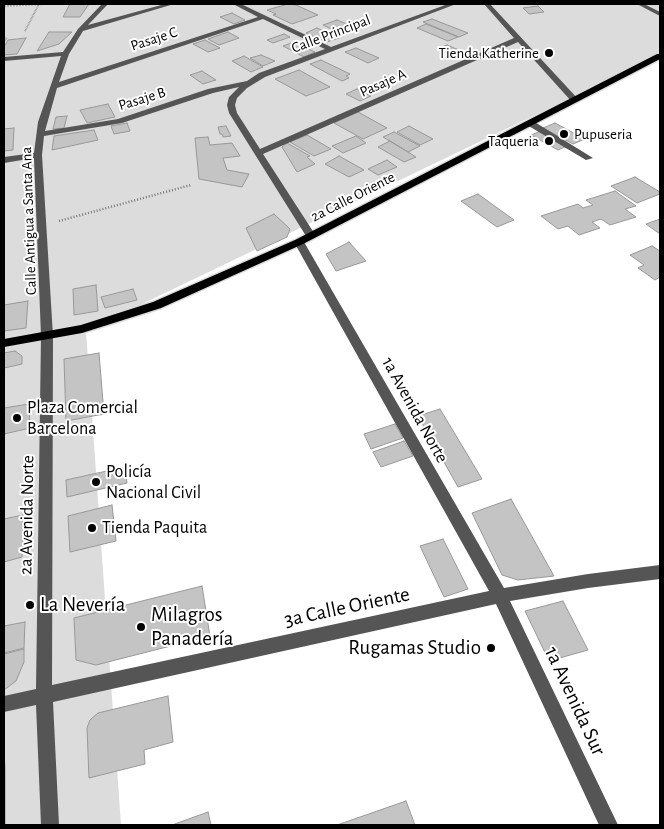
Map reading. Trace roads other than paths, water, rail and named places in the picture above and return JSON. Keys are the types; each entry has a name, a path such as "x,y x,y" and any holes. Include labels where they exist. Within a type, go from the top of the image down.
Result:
{"main road":[{"name":"2a Calle Oriente","path":"4,343 47,336 99,324 157,305 305,239 660,56"}],"street":[{"name":"Calle Antigua a Santa Ana","path":"47,336 38,155 42,122 65,54 80,30 105,4"},
{"path":"80,30 171,4"},
{"path":"236,4 330,49"},
{"name":"Calle Principal","path":"249,82 330,49 453,4"},
{"path":"487,4 575,100"},
{"path":"640,4 660,14"},
{"name":"Pasaje C","path":"53,87 264,18"},
{"name":"Pasaje A","path":"258,153 520,38"},
{"path":"4,60 65,54"},
{"name":"1a Avenida Norte","path":"249,82 236,93 231,105 233,113 258,153 500,596"},
{"name":"Pasaje B","path":"41,134 119,121 211,91 249,82"},
{"path":"530,123 589,158"},
{"path":"4,160 38,155"},
{"name":"2a Avenida Norte","path":"47,336 44,695 50,825"},
{"name":"3a Calle Oriente","path":"4,704 500,596 588,581 660,572"},
{"name":"1a Avenida Sur","path":"500,596 609,825"}],"place":[{"name":"Tienda Katherine","path":"549,53"},
{"name":"Pupuseria","path":"564,134"},
{"name":"Taqueria","path":"549,141"},
{"name":"Plaza Comercial Barcelona","path":"17,418"},
{"name":"Policía Nacional Civil","path":"96,482"},
{"name":"Tienda Paquita","path":"92,528"},
{"name":"La Nevería","path":"30,605"},
{"name":"Milagros Panadería","path":"141,627"},
{"name":"Rugamas Studio","path":"491,648"}]}
